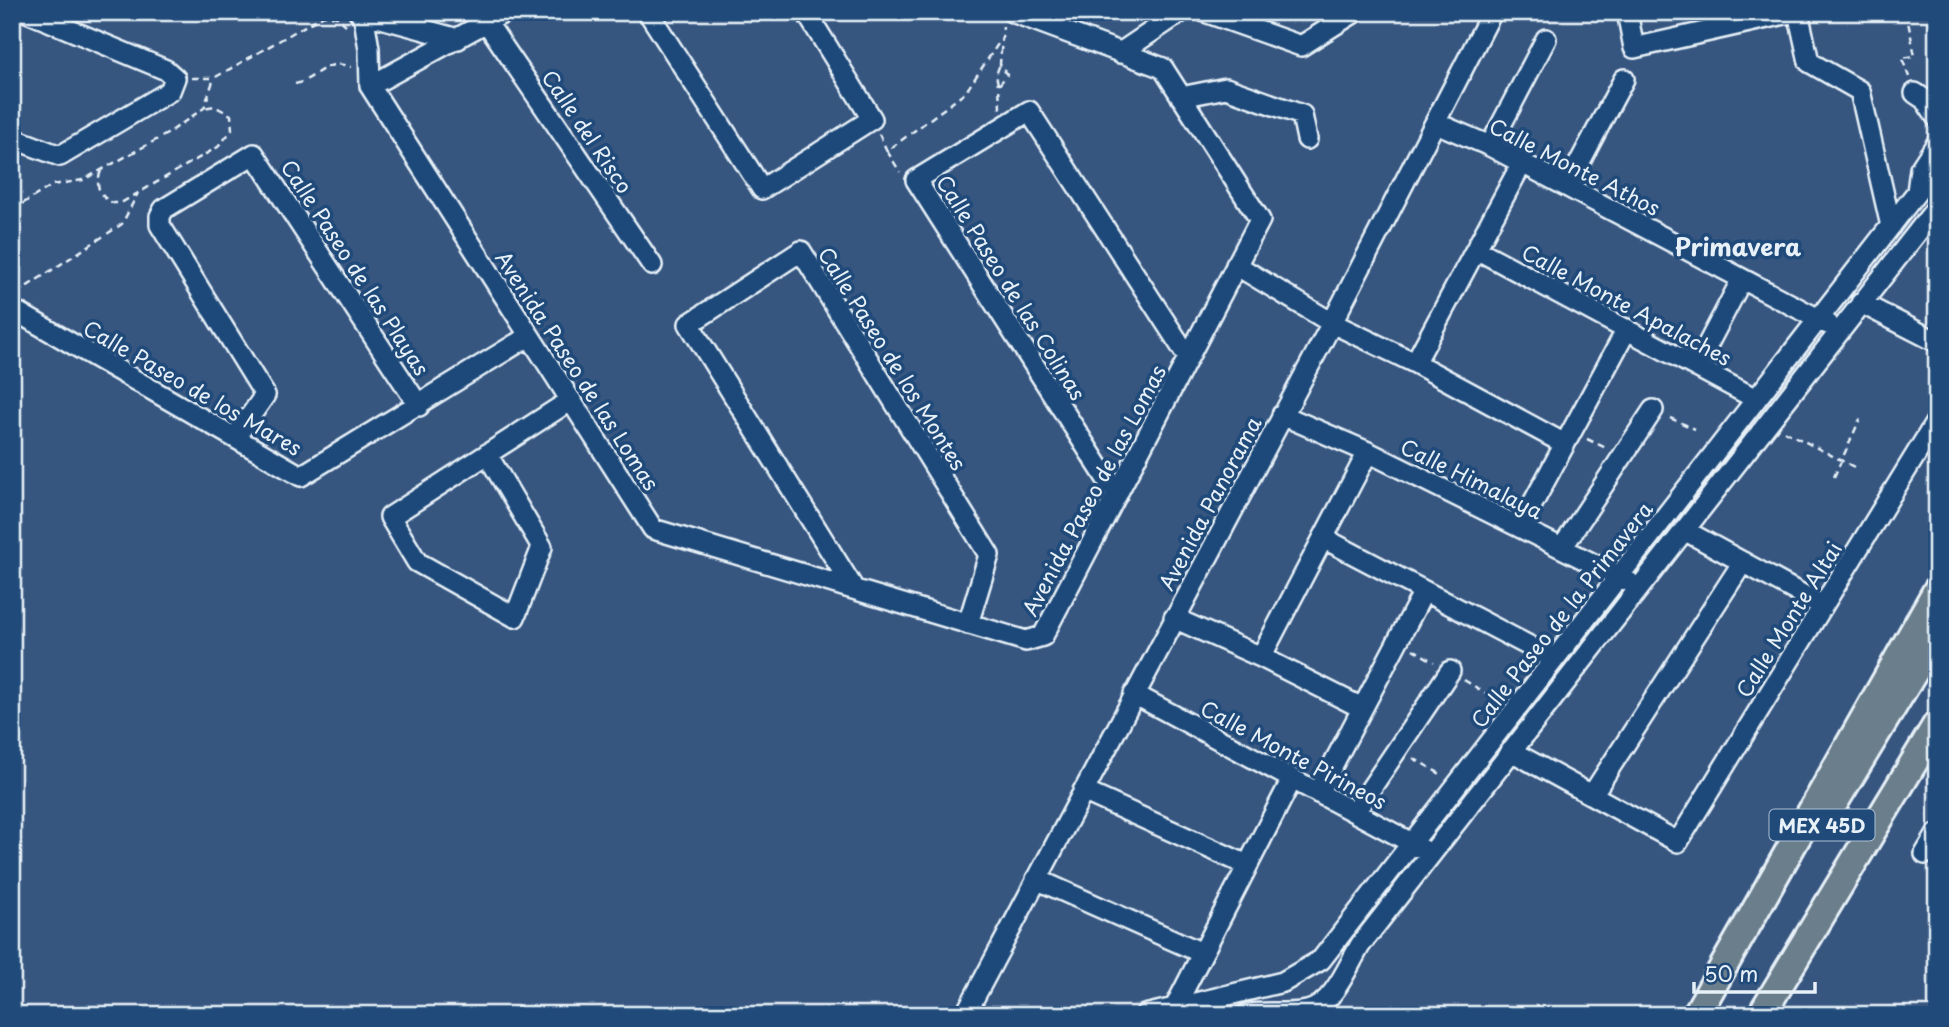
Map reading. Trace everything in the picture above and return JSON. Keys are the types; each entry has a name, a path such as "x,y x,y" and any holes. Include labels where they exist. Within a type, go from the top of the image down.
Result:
{"highway":[{"path":"1696,1015 1937,590"},
{"name":"MEX 45D","path":"1706,1015 1937,634"},
{"name":"MEX 45D","path":"1761,1015 1937,724"}],"street":[{"path":"12,138 60,156 170,91 174,78 166,69 27,12"},
{"path":"458,39 362,13 369,49 370,86 458,39 505,12"},
{"path":"648,12 762,188 872,118 806,12"},
{"path":"1120,53 1181,12"},
{"path":"1205,12 1301,47 1355,12"},
{"name":"Avenida Panorama","path":"965,1015 1332,323 1492,12"},
{"path":"1627,12 1634,48 1796,12 1809,62 1860,91 1891,226"},
{"name":"Avenida Paseo de las Lomas","path":"370,86 653,529 1026,641 1043,636 1260,220 1163,68 1120,53 1036,16 1007,19"},
{"name":"Calle del Risco","path":"487,23 652,265"},
{"path":"1490,146 1546,40"},
{"path":"1567,187 1624,79"},
{"path":"1181,97 1226,88 1302,115 1307,138"},
{"path":"1914,93 1924,99 1937,118"},
{"name":"Calle Paseo de las Colinas","path":"1117,495 916,180 1029,111 1188,357"},
{"name":"Calle Monte Athos","path":"1436,123 1490,146 1840,330"},
{"name":"Calle Paseo de la Primavera","path":"1145,1015 1178,1011 1283,982 1321,960 1917,192 1920,169 1937,143"},
{"name":"Calle Paseo de las Playas","path":"235,438 265,395 160,225 160,216 164,209 254,154 419,406"},
{"path":"1416,363 1522,163"},
{"path":"1246,1015 1261,1011 1293,1012 1319,1006 1336,985 1361,944 1431,853 1936,208 1917,192"},
{"name":"Calle Monte Apalaches","path":"1476,249 1756,399"},
{"name":"Calle Paseo de los Montes","path":"854,589 689,324 801,251 989,555 968,624"},
{"path":"1236,265 1332,323 1568,438"},
{"path":"1696,367 1742,279"},
{"path":"1861,303 1937,342"},
{"name":"Calle Paseo de los Mares","path":"12,309 302,476 530,336"},
{"path":"1520,527 1627,329"},
{"path":"487,454 542,547 515,617 417,562 390,517 487,454 571,400"},
{"path":"1562,548 1653,410"},
{"name":"Calle Himalaya","path":"1282,415 1368,452 1640,586"},
{"name":"Calle Monte Altai","path":"1592,794 1678,842 1937,420"},
{"path":"1261,657 1368,452"},
{"path":"1684,530 1822,606"},
{"path":"1323,538 1554,659"},
{"path":"1511,751 1592,794 1743,562"},
{"path":"1318,793 1424,591"},
{"path":"1174,618 1261,657 1363,708"},
{"path":"1355,813 1450,671"},
{"name":"Calle Monte Pirineos","path":"1134,694 1431,853"},
{"path":"1178,1011 1202,953 1292,779"},
{"path":"1083,790 1247,865"},
{"path":"1924,854 1937,834"},
{"path":"1036,879 1202,953"},
{"path":"1321,960 1336,985"},
{"path":"1283,982 1293,1012"}],"path":[{"path":"1906,12 1914,56 1902,58 1914,93"},
{"path":"174,78 214,78 324,15 337,17 351,32"},
{"path":"1001,128 996,75 1007,19"},
{"path":"887,151 965,93 1002,38"},
{"path":"351,73 353,57"},
{"path":"295,84 306,81 327,65 334,63 351,67"},
{"path":"999,85 1007,75 1000,64"},
{"path":"204,108 214,78"},
{"path":"12,210 53,185 83,180 102,170 167,134 204,108 214,106 231,115 233,122 226,140 121,203 105,200 97,186 102,170"},
{"path":"872,118 887,151 905,180 916,180"},
{"path":"12,296 122,224 138,193"},
{"path":"1653,410 1695,429"},
{"path":"1834,477 1860,419"},
{"path":"1769,423 1854,467"},
{"path":"1568,438 1623,456"},
{"path":"1398,750 1458,783"}],"district":[{"name":"Primavera","path":"1738,246"}]}
